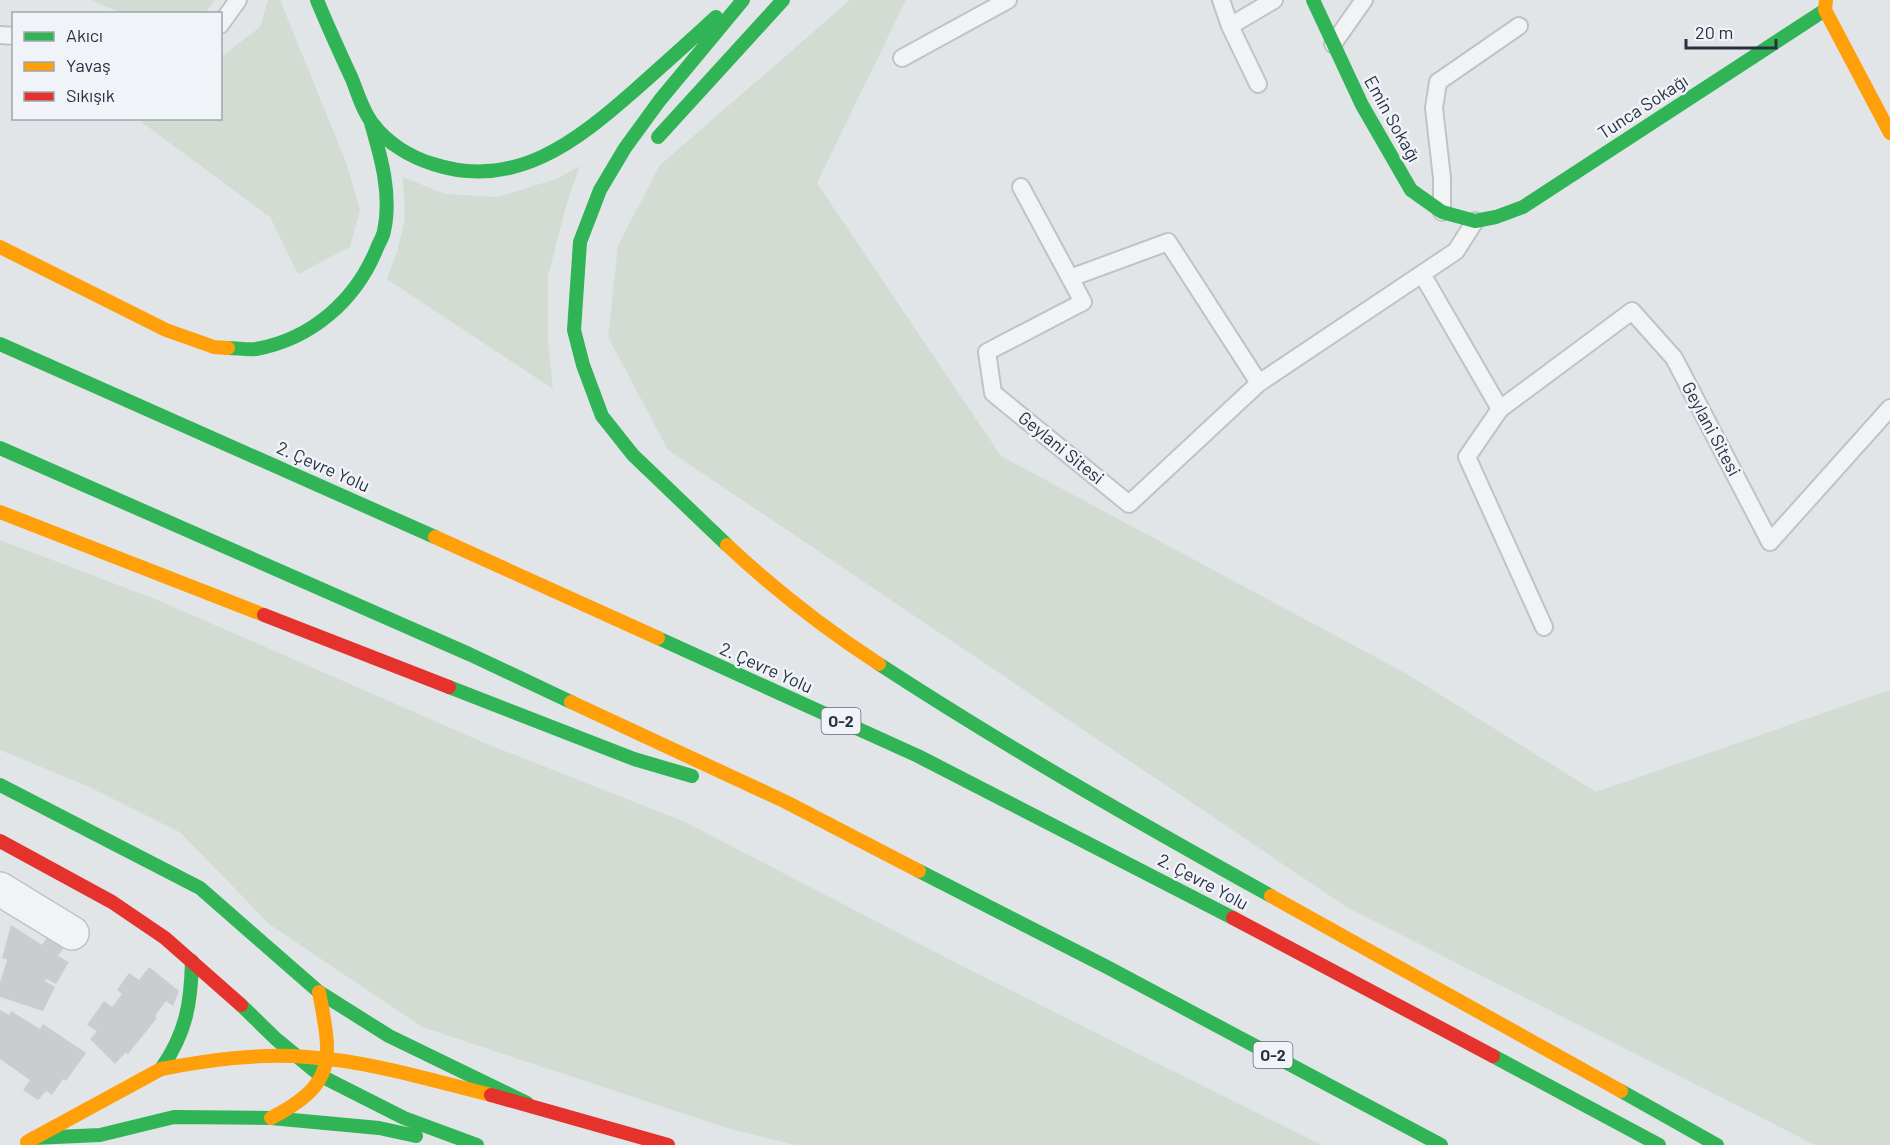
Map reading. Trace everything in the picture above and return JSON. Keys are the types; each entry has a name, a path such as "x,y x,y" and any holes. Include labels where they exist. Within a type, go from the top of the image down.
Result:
{"main road":[{"path":"0,247 166,330 214,347 254,349 294,338 323,320 347,298 368,270 384,231 386,198 384,166 371,123 317,0"},
{"path":"371,123 407,154 431,165 464,172 489,172 514,169 534,163 558,151 588,129 736,0"},
{"path":"743,0 660,100 625,148 600,190 580,242 574,330 583,365 602,416 633,456 753,569 839,638 935,701 1158,833 1717,1145"},
{"path":"648,149 783,0"},
{"name":"Emin Sokağı","path":"1313,0 1362,105 1411,190 1442,212 1475,221"},
{"path":"1833,3 1890,133"},
{"name":"Tunca Sokağı","path":"1475,221 1496,217 1523,207 1833,3"},
{"path":"576,296 590,238 620,183"},
{"name":"2. Çevre Yolu","path":"0,344 322,486 918,756 1162,880 1659,1145"},
{"name":"O-2","path":"0,448 448,644 786,802 1105,966 1442,1145"},
{"path":"0,512 634,759 786,802"},
{"path":"0,785 200,888 320,992 389,1036 527,1103"},
{"path":"0,841 112,902 165,938 321,1076 404,1118 477,1145"},
{"path":"161,1069 176,1048 186,1022 191,997 192,961"},
{"path":"1105,966 1356,1115"},
{"path":"272,1118 295,1107 315,1089 327,1065 329,1046 320,992"},
{"path":"33,1143 161,1069 232,1058 298,1057 328,1059 527,1103 668,1145"},
{"path":"33,1143 100,1135 174,1117 272,1118 379,1128 462,1145"}],"street":[{"path":"0,889 72,933"}],"lane":[{"path":"222,22 238,0"},
{"path":"902,58 1008,0"},
{"path":"1221,0 1230,26 1257,84"},
{"path":"1230,26 1274,0"},
{"path":"1333,44 1364,0"},
{"path":"1442,212 1442,178 1434,108 1438,82 1519,26"},
{"name":"Geylani Sitesi","path":"1021,188 1083,302 987,352 993,393 1129,504 1259,383 1456,251 1475,221"},
{"path":"1070,278 1168,242 1259,383"},
{"path":"1422,274 1500,409"},
{"name":"Geylani Sitesi","path":"1544,627 1467,458 1500,409 1632,311 1674,358 1770,542 1890,408"}],"shaded area":[{"path":"92,0 215,0 206,12 118,12"},
{"path":"268,0 280,0 346,162 360,210 350,247 298,274 270,217 140,120 222,120 222,55 260,27"},
{"path":"850,0 906,0 817,183 1001,456 1407,674 1596,792 1890,690 1890,1145 1815,1145 1348,908 668,450 608,337 618,245 660,165"},
{"path":"580,166 567,203 548,276 548,339 553,389 387,279 397,252 405,219 403,177 445,194 497,197 556,179"},
{"path":"0,540 160,601 485,743 685,822 968,969 1322,1145 795,1145 730,1129 422,1027 269,924 181,833 87,786 0,750"}],"building":[{"path":"11,925 42,945 49,935 65,946 58,956 69,962 56,984 46,979 45,981 55,987 43,1011 0,997 0,982 7,960 2,958"},
{"path":"149,967 179,991 173,1006 166,1001 155,1016 157,1018 128,1054 126,1052 115,1064 90,1039 97,1031 87,1025 104,1001 112,1007 122,994 117,990 129,973 139,980"},
{"path":"0,1010 9,1015 11,1011 40,1029 43,1024 86,1053 66,1081 63,1079 52,1095 46,1091 38,1100 23,1090 30,1080 0,1059"}],"traffic: fast":[{"path":"317,0 369,119 379,131 400,149 416,157 433,164 463,171 491,171 518,166 567,143 613,109 716,17"},
{"path":"727,545 633,455 602,416 583,365 574,330 580,242 600,190 625,148 660,100 743,0"},
{"path":"658,137 783,0"},
{"path":"1313,0 1362,105 1411,190 1442,212 1475,221 1496,217 1523,207 1825,10"},
{"path":"228,348 256,349 296,336 330,314 357,284 368,267 382,238 387,204 384,176 371,123"},
{"path":"0,344 435,537"},
{"path":"0,448 469,654 571,702"},
{"path":"658,638 918,756 1233,918"},
{"path":"879,664 975,725 1271,896"},
{"path":"449,687 634,759 692,776"},
{"path":"0,785 200,888 319,992 389,1036 527,1103"},
{"path":"919,871 1105,966 1441,1145"},
{"path":"161,1069 176,1043 186,1018 192,961"},
{"path":"241,1005 276,1039 321,1076 404,1118 477,1145"},
{"path":"1493,1056 1659,1145"},
{"path":"1621,1091 1717,1145"},
{"path":"34,1138 100,1135 174,1117 271,1118 379,1128 416,1136"}],"traffic: slow":[{"path":"1826,0 1825,10 1890,133"},
{"path":"0,247 166,330 214,347 228,348"},
{"path":"0,512 264,615"},
{"path":"435,537 658,638"},
{"path":"727,545 800,608 879,664"},
{"path":"571,702 786,802 919,871"},
{"path":"1271,896 1621,1091"},
{"path":"271,1118 293,1106 308,1093 319,1081 325,1067 326,1035 319,992"},
{"path":"161,1069 234,1058 307,1057 376,1067 491,1095"},
{"path":"27,1142 161,1069"}],"traffic: jam":[{"path":"264,615 449,687"},
{"path":"0,841 112,902 165,938 241,1005"},
{"path":"1233,918 1493,1056"},
{"path":"491,1095 668,1145"}]}
